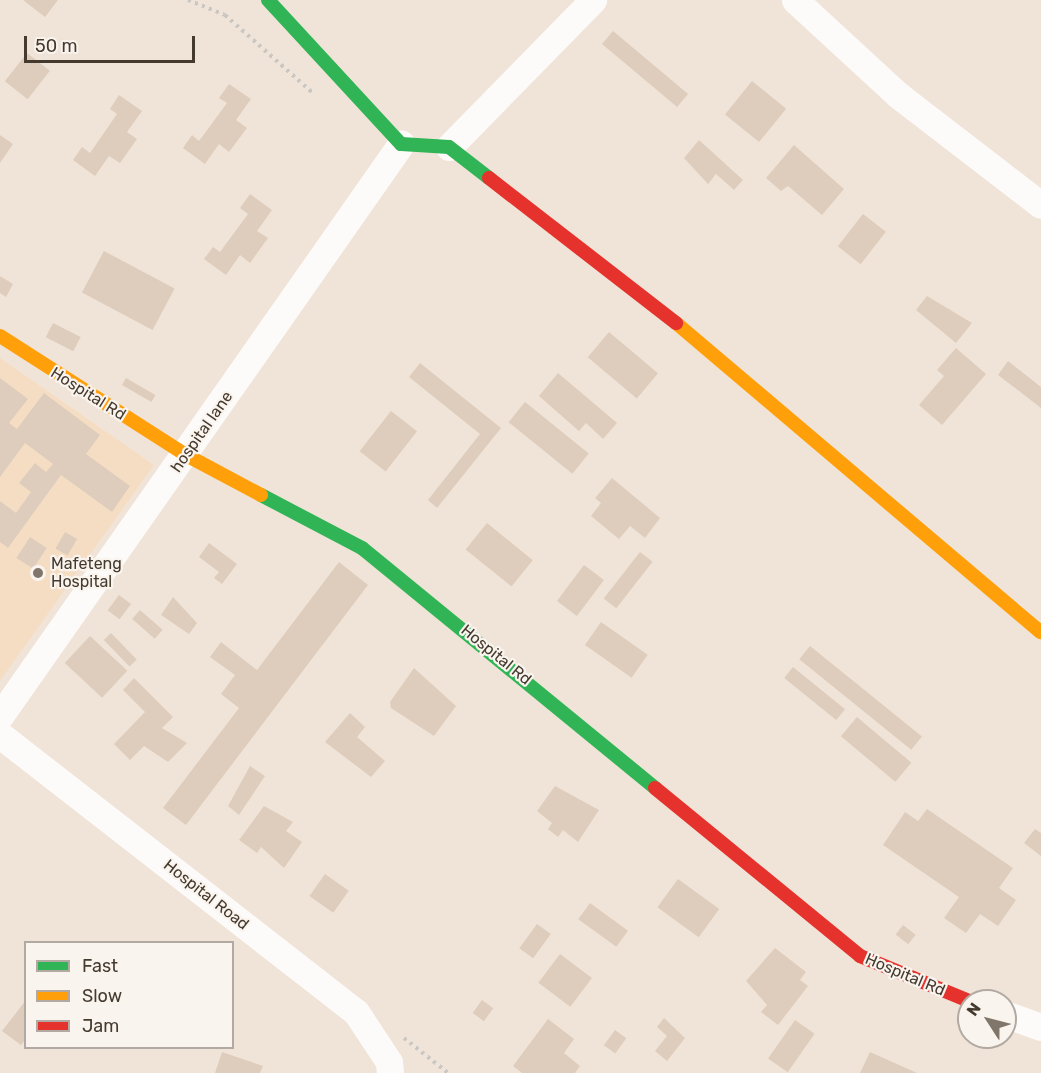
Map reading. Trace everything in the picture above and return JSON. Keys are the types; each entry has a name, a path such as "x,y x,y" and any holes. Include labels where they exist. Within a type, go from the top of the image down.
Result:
{"street":[{"path":"268,0 401,144 449,147 661,310 1041,632"},
{"path":"449,147 593,0"},
{"path":"795,0 890,89 1041,205"},
{"name":"hospital lane","path":"0,717 186,455 401,144"},
{"name":"Hospital Rd","path":"0,336 186,455 362,548 860,956 957,996"},
{"name":"Hospital Road","path":"0,735 356,1012 389,1062 390,1073"},
{"path":"1017,1018 1041,1027"}],"path":[{"path":"188,0 225,15 293,80 322,98"}],"shaded area":[{"name":"Mafeteng Hospital","path":"0,358 154,465 0,681"}],"building":[{"path":"23,0 58,0 45,17"},
{"path":"613,31 688,94 677,107 602,44"},
{"path":"27,53 50,71 28,99 5,81"},
{"path":"752,81 786,109 759,142 725,114"},
{"path":"229,84 251,99 236,120 247,128 229,152 219,144 205,164 183,148 192,135 199,141 227,103 219,98"},
{"path":"119,95 142,111 127,132 137,139 120,163 109,156 95,176 73,160 82,147 90,153 117,114 110,109"},
{"path":"0,135 13,144 0,163"},
{"path":"699,140 743,180 734,190 716,174 708,184 684,158"},
{"path":"794,145 844,189 822,215 788,186 781,191 766,178"},
{"path":"250,194 272,210 257,231 268,238 250,263 240,255 226,275 204,259 213,247 220,252 248,214 240,208"},
{"path":"863,214 886,232 861,264 838,246"},
{"path":"104,251 175,289 153,330 82,292"},
{"path":"0,276 13,284 6,297 0,293"},
{"path":"927,296 972,323 956,343 916,310"},
{"path":"53,323 81,337 73,351 46,337"},
{"path":"609,332 658,373 637,398 588,357"},
{"path":"956,348 986,374 942,425 919,405 944,376 937,370"},
{"path":"1008,361 1041,387 1041,408 998,375"},
{"path":"420,363 501,428 437,508 428,500 480,434 409,377"},
{"path":"558,373 617,423 603,439 586,423 579,431 539,396"},
{"path":"0,378 28,399 9,423 17,429 44,393 100,435 86,454 130,486 112,512 61,475 8,548 0,542 0,501 16,513 31,492 19,483 35,463 46,472 53,464 25,443 0,477"},
{"path":"126,378 155,395 151,402 122,385"},
{"path":"525,402 589,454 572,474 509,422"},
{"path":"391,411 417,431 386,472 360,451"},
{"path":"612,478 660,518 645,538 630,526 619,539 591,516 601,503 595,498"},
{"path":"487,523 533,560 511,587 466,549"},
{"path":"65,532 77,539 68,555 56,548"},
{"path":"30,537 47,548 33,569 16,558"},
{"path":"209,543 237,564 222,584 214,578 219,572 199,557"},
{"path":"640,552 653,562 616,608 604,598"},
{"path":"339,562 368,585 186,825 163,808 239,708 221,694 235,675 210,657 221,642 257,670"},
{"path":"584,565 604,580 577,616 557,601"},
{"path":"119,595 131,604 120,619 108,610"},
{"path":"173,597 197,623 189,634 161,615"},
{"path":"140,610 163,630 155,639 132,619"},
{"path":"601,622 648,655 632,678 585,645"},
{"path":"111,633 137,660 130,667 104,640"},
{"path":"90,636 127,671 102,698 65,663"},
{"path":"810,646 922,737 911,750 799,659"},
{"path":"793,667 845,709 836,720 784,678"},
{"path":"414,668 456,706 434,736 391,708 390,702"},
{"path":"134,678 173,717 162,728 187,743 168,762 144,746 130,760 114,744 145,712 123,690"},
{"path":"350,713 365,727 357,737 385,761 371,777 325,742"},
{"path":"857,717 911,763 895,782 841,736"},
{"path":"250,766 265,776 239,815 228,806"},
{"path":"555,786 599,810 578,842 563,830 558,837 548,829 552,823 537,811"},
{"path":"264,806 293,822 286,831 302,842 284,868 261,847 257,853 239,840"},
{"path":"927,809 1013,868 999,888 1016,900 998,926 980,914 966,933 944,918 959,897 883,845 905,812 918,821"},
{"path":"1035,829 1041,833 1041,856 1024,843"},
{"path":"325,874 349,891 333,913 310,896"},
{"path":"678,879 719,909 699,937 657,907"},
{"path":"590,903 628,931 616,947 578,919"},
{"path":"537,924 551,934 533,958 519,948"},
{"path":"903,925 916,935 908,944 896,934"},
{"path":"775,948 806,972 800,980 808,986 778,1025 761,1012 767,1005 746,981"},
{"path":"560,954 592,978 570,1007 538,983"},
{"path":"482,1000 493,1008 484,1021 473,1013"},
{"path":"24,1003 24,1041 21,1045 2,1031"},
{"path":"664,1018 685,1038 667,1061 655,1051 667,1036 657,1027"},
{"path":"548,1019 574,1039 564,1053 580,1066 575,1073 522,1073 513,1066"},
{"path":"795,1020 815,1034 788,1072 768,1059"},
{"path":"615,1030 626,1038 615,1054 604,1045"},
{"path":"222,1052 263,1066 260,1073 215,1073"},
{"path":"870,1052 917,1073 860,1073"}],"traffic: fast":[{"path":"268,0 401,144 449,147 489,178"},
{"path":"261,495 362,548 655,788"}],"traffic: slow":[{"path":"676,323 1041,632"},
{"path":"0,336 186,455 261,495"}],"traffic: jam":[{"path":"489,178 676,323"},
{"path":"655,788 860,956 957,996"}],"place":[{"name":"Mafeteng Hospital","path":"38,573"}]}
